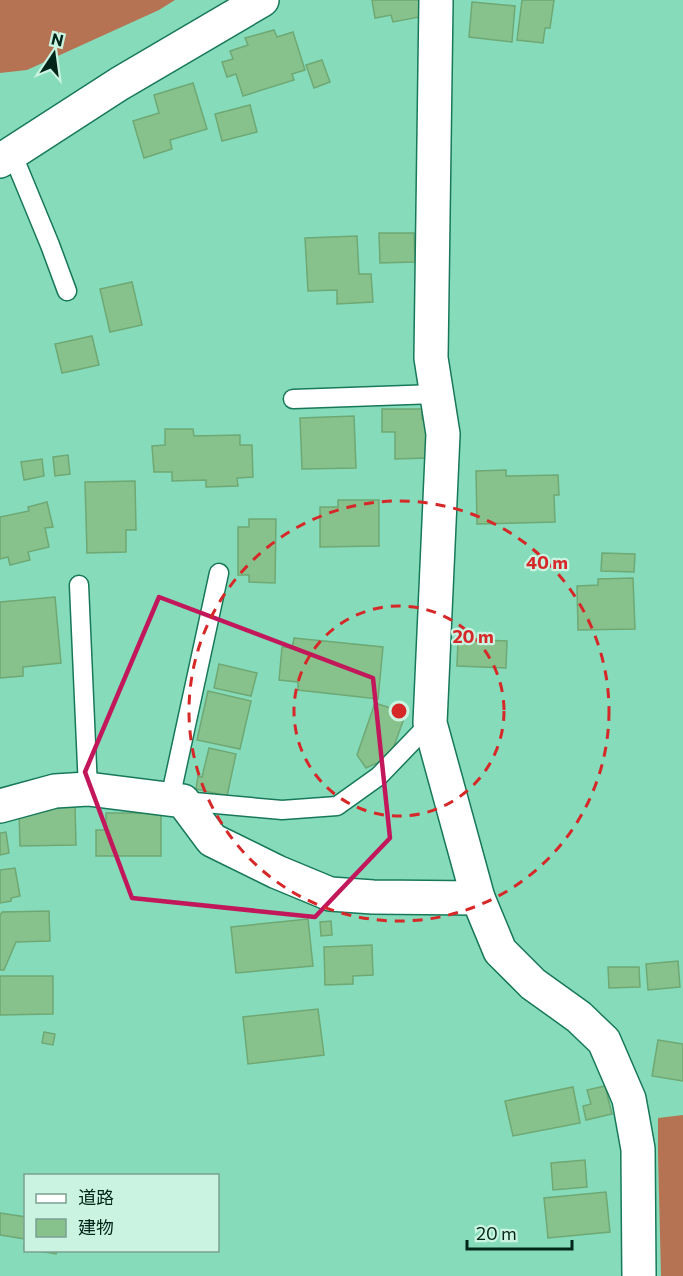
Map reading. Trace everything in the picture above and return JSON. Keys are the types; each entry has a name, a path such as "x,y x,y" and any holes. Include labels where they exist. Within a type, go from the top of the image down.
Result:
{"street":[{"path":"6,158 119,84 262,0"},
{"path":"436,0 431,358 443,434 430,723 478,898 500,951 533,984 579,1017 604,1041 629,1099 638,1149 639,1276"},
{"path":"0,806 55,791 88,789 176,800 212,840 330,894 373,897 478,898"}],"lane":[{"path":"6,158 50,245 67,291"},
{"path":"293,399 436,393"},
{"path":"219,573 176,800 282,810 337,806 379,776 430,723"},
{"path":"78,585 88,789"}],"highlighted area":[{"path":"159,597 373,678 390,838 315,917 132,898 85,772"}],"shaded area":[{"path":"0,0 175,0 159,10 27,70 0,73"},
{"path":"683,1115 683,1276 661,1276 658,1118"}],"building":[{"path":"372,0 427,0 430,15 393,22 391,15 375,18"},
{"path":"522,0 554,0 550,28 545,28 543,43 517,40"},
{"path":"472,2 515,6 512,42 469,37"},
{"path":"274,30 277,37 293,32 305,70 292,74 294,80 243,96 236,74 227,77 222,62 233,59 230,51 248,45 245,38"},
{"path":"322,60 330,82 314,88 306,65"},
{"path":"193,83 207,129 170,140 172,149 144,158 133,121 159,113 154,95"},
{"path":"250,105 257,132 222,141 215,114"},
{"path":"379,233 414,233 415,262 380,263"},
{"path":"357,236 359,274 371,274 373,302 337,304 337,290 308,291 305,238"},
{"path":"132,282 142,325 110,332 100,289"},
{"path":"92,336 99,365 62,373 55,344"},
{"path":"382,409 422,409 422,419 428,418 428,458 395,459 395,432 382,432"},
{"path":"354,416 356,468 302,469 300,418"},
{"path":"165,429 193,429 194,436 240,435 240,445 252,445 253,477 237,478 238,486 206,487 206,480 172,481 172,472 154,472 152,446 165,445"},
{"path":"68,455 70,474 55,476 53,457"},
{"path":"42,459 44,476 24,480 21,462"},
{"path":"506,470 506,476 558,475 559,495 554,495 555,522 477,524 476,471"},
{"path":"135,481 136,530 126,530 126,552 87,553 85,482"},
{"path":"338,500 379,500 379,546 320,547 320,507 338,507"},
{"path":"47,502 53,527 45,528 49,547 28,552 30,560 10,565 8,557 0,559 0,517 29,511 28,507"},
{"path":"249,519 276,519 275,583 249,582 249,575 238,575 238,527 249,527"},
{"path":"602,553 635,554 634,572 601,571"},
{"path":"633,578 635,629 578,630 577,586 598,585 598,579"},
{"path":"55,597 61,663 23,667 23,676 0,678 0,602"},
{"path":"294,638 383,647 378,699 298,690 298,682 279,680 282,647 292,648"},
{"path":"458,639 507,641 506,668 457,666"},
{"path":"219,664 257,673 251,696 214,688"},
{"path":"208,691 251,701 240,749 197,740"},
{"path":"375,703 406,713 390,757 366,768 357,755"},
{"path":"209,748 236,754 227,796 196,789 198,776 202,777"},
{"path":"48,805 75,805 76,845 20,846 19,811 48,811"},
{"path":"106,813 161,813 161,856 96,856 96,830 106,830"},
{"path":"6,832 9,853 0,855 0,833"},
{"path":"15,868 20,896 0,903 0,870"},
{"path":"49,911 50,941 16,942 4,970 0,970 0,915 2,912"},
{"path":"308,919 313,966 236,973 231,927"},
{"path":"331,921 332,935 321,936 320,922"},
{"path":"372,945 373,975 353,976 353,984 325,985 324,947"},
{"path":"678,961 680,987 648,990 646,964"},
{"path":"608,967 639,967 640,987 609,988"},
{"path":"0,976 53,976 53,1014 0,1015"},
{"path":"318,1009 324,1055 248,1064 243,1017"},
{"path":"44,1032 55,1034 53,1045 42,1043"},
{"path":"658,1040 683,1044 683,1081 652,1076"},
{"path":"605,1086 612,1114 586,1120 583,1106 591,1104 587,1090"},
{"path":"573,1087 580,1123 513,1136 505,1101"},
{"path":"585,1160 587,1187 553,1190 551,1163"},
{"path":"606,1192 610,1232 548,1238 544,1198"},
{"path":"0,1213 24,1217 24,1239 0,1235"}]}
